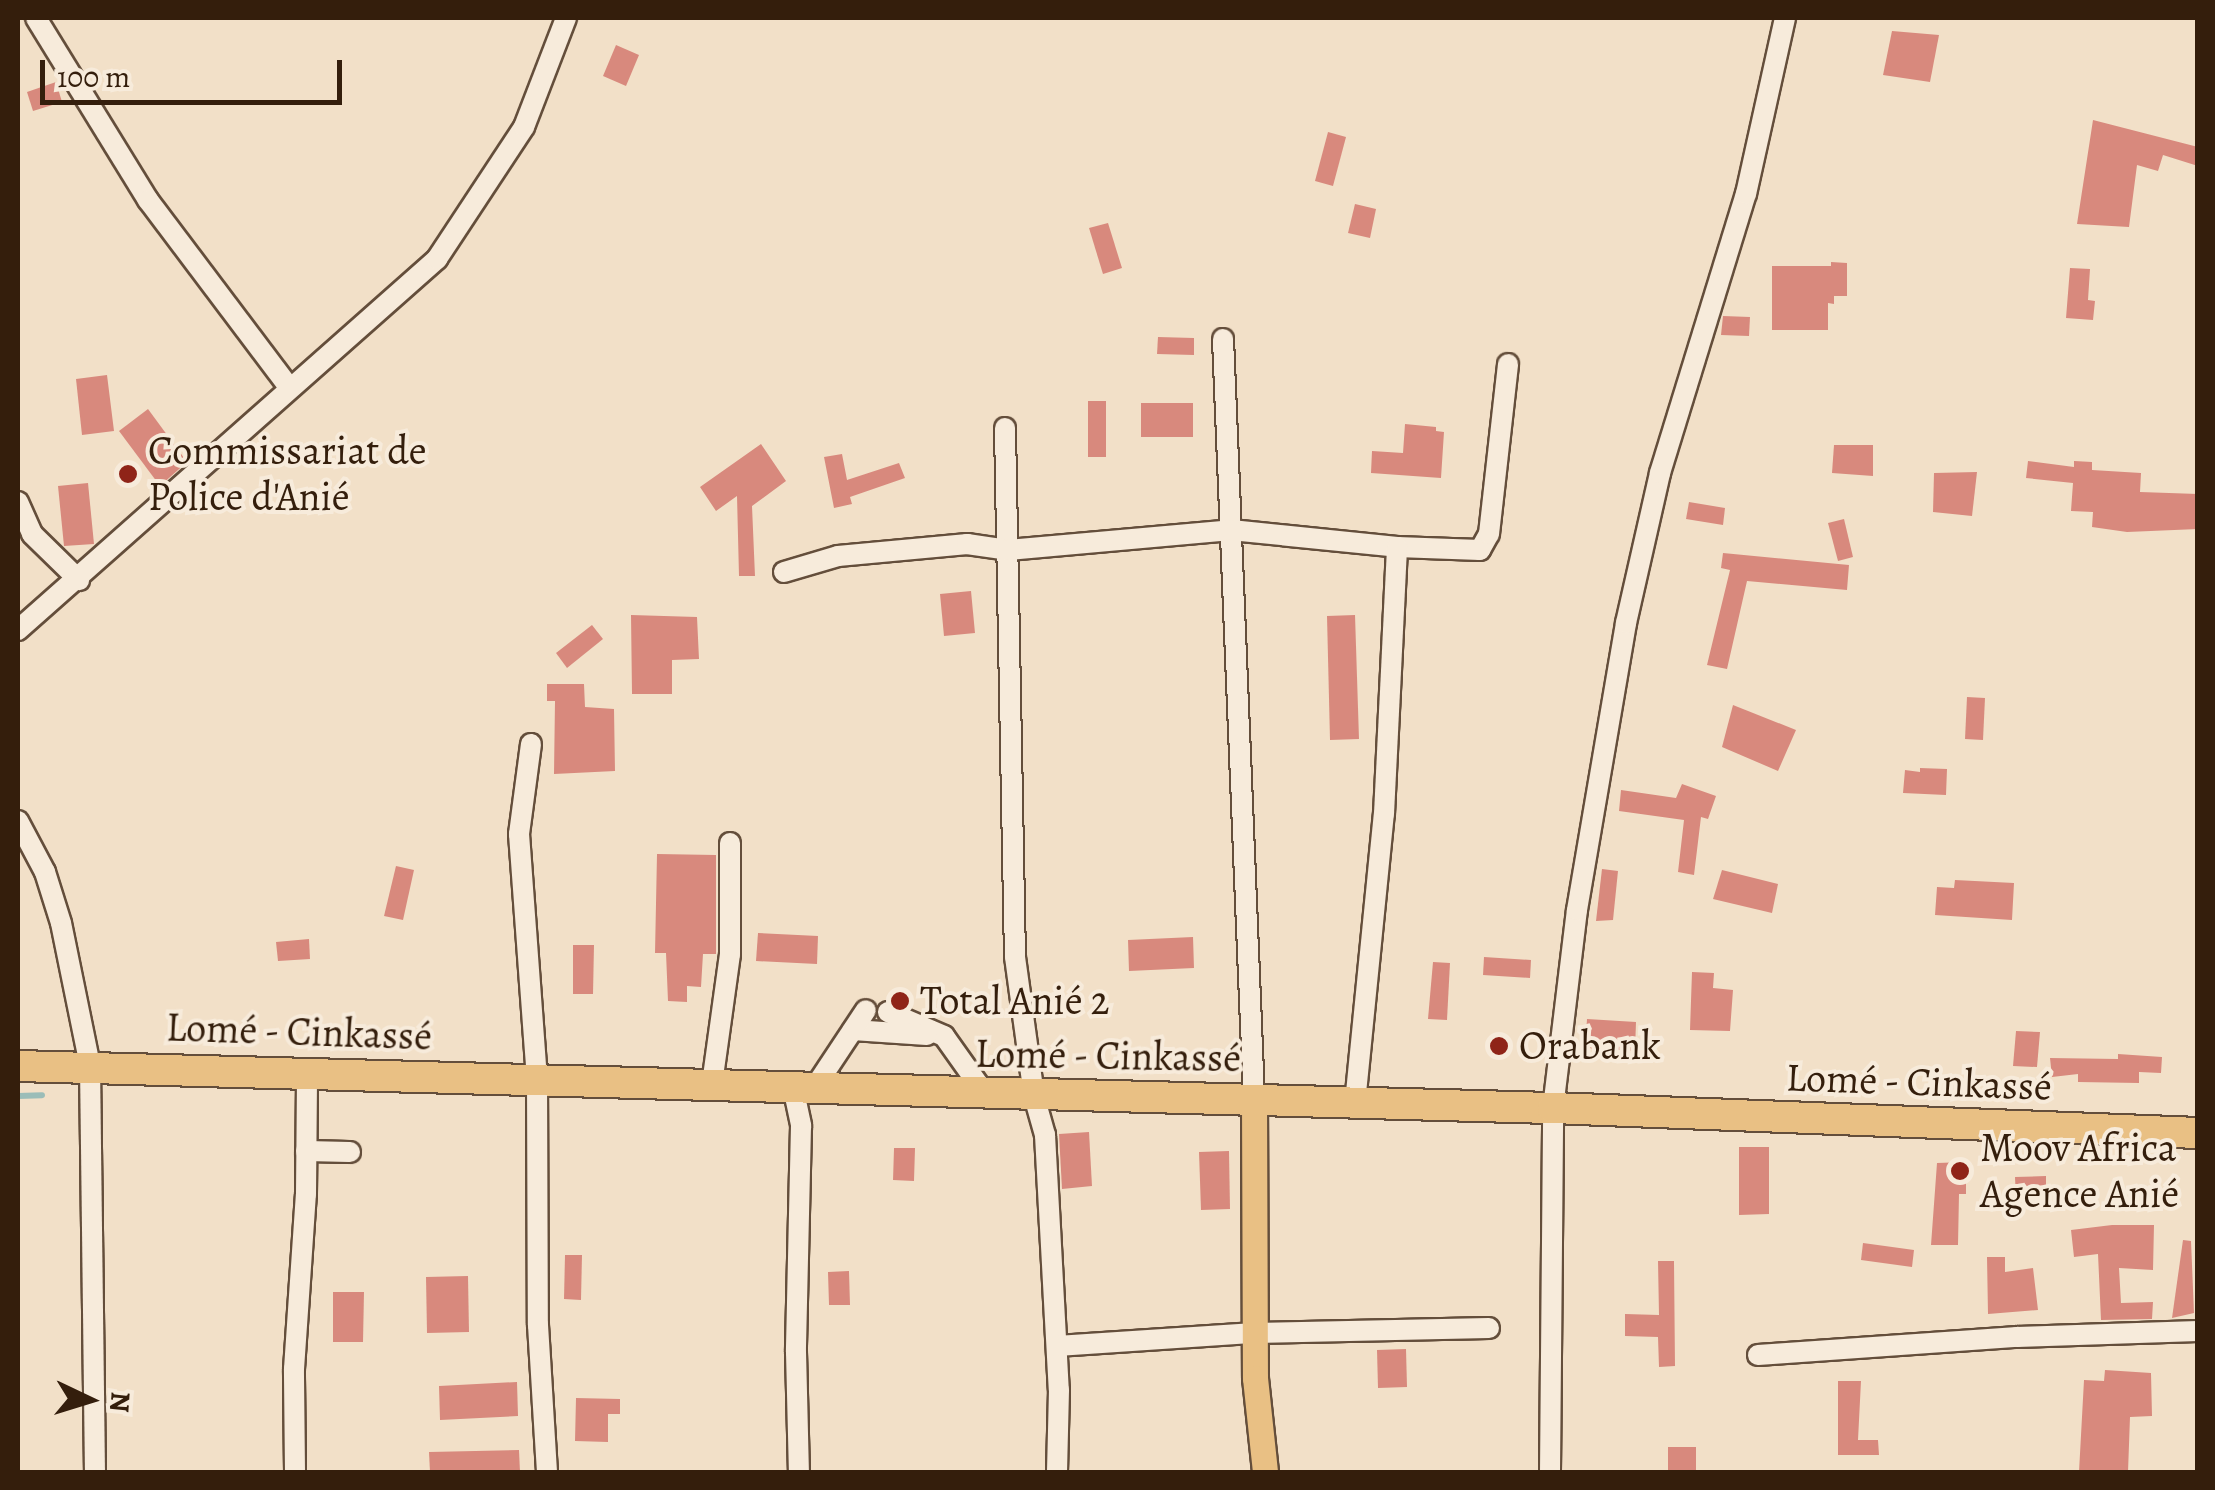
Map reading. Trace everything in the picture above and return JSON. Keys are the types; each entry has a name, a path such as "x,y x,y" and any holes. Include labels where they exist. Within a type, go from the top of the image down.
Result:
{"highway":[{"name":"Lomé - Cinkassé","path":"18,1066 1552,1108 2198,1133"}],"main road":[{"path":"1254,1099 1255,1333 1265,1472"}],"street":[{"path":"36,18 148,200 289,386"},
{"path":"18,630 289,386 438,259 524,126 566,18"},
{"path":"1550,1472 1552,1108 1577,910 1626,623 1660,474 1746,194 1785,18"},
{"path":"1223,340 1254,1099"},
{"path":"784,572 838,556 967,544 1008,550 1231,530 1397,547 1480,550 1489,534 1508,364"},
{"path":"1005,428 1014,957 1034,1096 1045,1135 1057,1346 1057,1472"},
{"path":"18,502 32,534 78,580"},
{"path":"1354,1103 1384,814 1397,547"},
{"path":"531,744 519,834 537,1078 538,1326 547,1472"},
{"path":"18,821 45,872 61,923 90,1066 94,1472"},
{"path":"712,1084 730,954 730,843"},
{"path":"799,1472 796,1352 804,1087 866,1010"},
{"path":"888,1012 944,1036 986,1094"},
{"path":"853,1030 944,1036"},
{"path":"295,1472 294,1368 307,1072"},
{"path":"306,1151 350,1152"},
{"path":"1057,1346 1255,1333 1489,1328"},
{"path":"1758,1355 2016,1337 2198,1331"}],"building":[{"path":"1892,31 1939,35 1930,82 1883,75"},
{"path":"616,45 639,55 626,86 603,76"},
{"path":"56,82 62,102 33,111 27,92"},
{"path":"2093,120 2198,147 2198,166 2163,155 2158,171 2137,165 2129,227 2077,224"},
{"path":"1328,132 1346,137 1333,186 1315,181"},
{"path":"1355,204 1376,209 1370,238 1348,233"},
{"path":"1108,223 1122,268 1103,274 1089,228"},
{"path":"1831,262 1847,263 1847,296 1834,296 1834,304 1828,303 1828,330 1772,330 1772,266 1831,266"},
{"path":"2070,268 2090,269 2088,300 2095,301 2093,320 2066,318"},
{"path":"1723,316 1750,317 1749,336 1721,335"},
{"path":"1158,337 1194,338 1194,355 1157,354"},
{"path":"107,375 114,431 82,435 76,379"},
{"path":"1088,401 1106,401 1106,457 1088,457"},
{"path":"1141,403 1193,403 1193,437 1141,437"},
{"path":"148,409 187,462 160,486 119,431"},
{"path":"1405,424 1436,427 1436,431 1444,432 1441,478 1371,473 1372,451 1403,453"},
{"path":"761,444 786,481 752,506 755,576 739,576 737,496 716,511 700,487"},
{"path":"1834,445 1873,445 1873,476 1832,473"},
{"path":"842,454 847,480 899,463 905,478 850,497 852,504 834,508 824,457"},
{"path":"2028,461 2074,467 2074,461 2092,462 2092,470 2141,473 2140,492 2198,494 2198,529 2127,532 2092,527 2093,512 2071,511 2073,483 2026,478"},
{"path":"1977,472 1972,516 1933,512 1934,473"},
{"path":"88,483 94,544 64,546 58,486"},
{"path":"1689,502 1725,508 1723,525 1686,519"},
{"path":"1844,519 1853,557 1838,561 1828,523"},
{"path":"1723,553 1849,565 1847,590 1747,581 1727,669 1707,665 1730,570 1721,568"},
{"path":"971,591 975,633 944,636 940,594"},
{"path":"631,615 697,617 699,659 672,660 672,694 632,694"},
{"path":"1355,615 1359,739 1330,740 1327,616"},
{"path":"592,625 603,639 567,668 556,653"},
{"path":"547,684 584,684 585,707 614,709 615,771 554,774 555,701 547,701"},
{"path":"1967,697 1985,698 1983,740 1965,739"},
{"path":"1733,705 1796,730 1778,771 1722,747"},
{"path":"1920,768 1947,769 1946,795 1903,793 1905,770 1920,772"},
{"path":"1682,784 1716,796 1708,819 1701,817 1694,875 1678,872 1684,820 1619,811 1621,790 1676,798"},
{"path":"657,854 716,855 716,954 703,954 701,987 687,986 687,1002 668,1001 666,953 655,953"},
{"path":"396,866 414,870 403,920 384,916"},
{"path":"1602,869 1618,871 1613,920 1596,921"},
{"path":"1722,870 1778,884 1772,913 1713,899"},
{"path":"1955,880 2014,883 2012,920 1935,915 1937,887 1954,888"},
{"path":"758,933 818,936 817,964 756,961"},
{"path":"1193,937 1194,968 1129,971 1128,940"},
{"path":"309,939 310,959 278,961 276,942"},
{"path":"573,945 594,945 593,994 573,994"},
{"path":"1484,957 1531,960 1530,978 1483,975"},
{"path":"1433,962 1450,963 1447,1020 1428,1019"},
{"path":"1692,972 1714,973 1713,988 1733,990 1730,1031 1690,1030"},
{"path":"1587,1019 1636,1022 1635,1051 1585,1048"},
{"path":"2016,1031 2040,1032 2037,1067 2013,1066"},
{"path":"2118,1054 2162,1057 2161,1073 2139,1072 2139,1083 2078,1082 2078,1074 2052,1077 2050,1058 2118,1059"},
{"path":"1089,1132 1092,1186 1062,1189 1059,1134"},
{"path":"1739,1147 1769,1147 1769,1214 1739,1215"},
{"path":"894,1148 915,1148 914,1181 893,1180"},
{"path":"1229,1151 1230,1209 1201,1210 1199,1152"},
{"path":"1966,1162 1966,1194 1959,1194 1958,1245 1931,1245 1937,1163"},
{"path":"2046,1176 2046,1198 2016,1199 2015,1177"},
{"path":"2154,1225 2153,1270 2119,1268 2121,1303 2153,1302 2152,1319 2101,1320 2098,1254 2074,1257 2071,1230"},
{"path":"2183,1240 2191,1241 2194,1313 2172,1318"},
{"path":"1863,1243 1914,1250 1912,1267 1861,1260"},
{"path":"565,1255 582,1255 581,1300 564,1299"},
{"path":"1987,1257 2005,1257 2005,1272 2033,1268 2038,1310 1988,1314"},
{"path":"1658,1261 1674,1261 1675,1366 1659,1367 1658,1337 1625,1336 1625,1314 1659,1315"},
{"path":"849,1271 850,1305 829,1305 828,1272"},
{"path":"468,1276 469,1332 427,1333 426,1277"},
{"path":"333,1292 364,1292 363,1342 333,1342"},
{"path":"1406,1349 1407,1387 1378,1388 1377,1350"},
{"path":"2105,1370 2151,1373 2152,1416 2130,1417 2128,1472 2079,1472 2084,1380 2104,1381"},
{"path":"1838,1381 1861,1381 1858,1440 1878,1440 1879,1455 1838,1455"},
{"path":"517,1382 518,1416 440,1420 439,1386"},
{"path":"576,1398 620,1399 620,1414 608,1414 608,1442 575,1441"},
{"path":"1668,1447 1696,1447 1696,1472 1668,1472"},
{"path":"519,1450 520,1472 430,1472 429,1452"}],"waterway":[{"path":"18,1096 42,1095"}],"place":[{"name":"Commissariat de Police d'Anié","path":"128,474"},
{"name":"Total Anié 2","path":"900,1001"},
{"name":"Orabank","path":"1499,1046"},
{"name":"Moov Africa Agence Anié","path":"1960,1171"}]}
